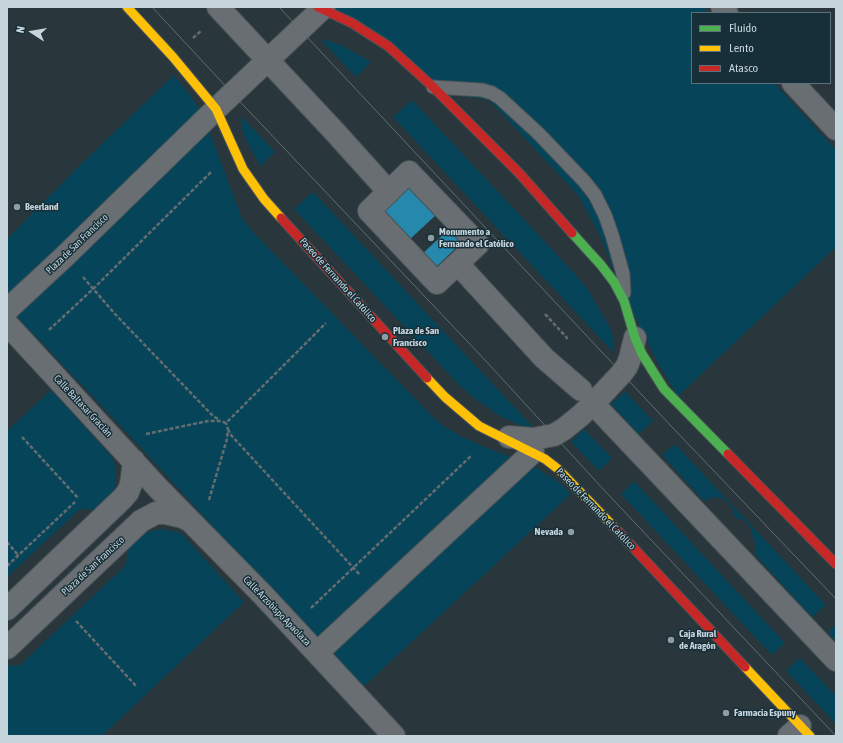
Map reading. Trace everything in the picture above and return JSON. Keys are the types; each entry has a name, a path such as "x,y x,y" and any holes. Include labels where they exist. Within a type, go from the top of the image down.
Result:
{"main road":[{"name":"Paseo de Fernando el Católico","path":"127,7 173,57 216,109 243,169 264,199 454,406 479,426 533,452 558,469 569,479 800,733"},
{"path":"321,8 352,23 383,42 407,62 433,86 520,174 608,273 617,286 624,301 635,338 649,367 664,389 836,564"}],"street":[{"path":"218,7 389,192"},
{"name":"Plaza de San Francisco","path":"7,310 64,257 321,8"},
{"path":"794,84 836,129"},
{"path":"409,172 478,244 458,264 437,283 369,211 409,172"},
{"path":"458,264 544,358 581,390"},
{"name":"Calle Baltasar Gracián","path":"7,324 158,488"},
{"path":"502,437 542,438 554,435 564,429 594,404 622,373 630,358 635,338"},
{"path":"602,413 836,660"},
{"path":"317,653 533,452"},
{"path":"7,609 122,499 128,492 131,484 134,461"},
{"name":"Calle Arzobispo Apaolaza","path":"158,488 317,653 394,736"},
{"name":"Plaza de San Francisco","path":"7,648 141,521 156,514 165,513 183,517 190,521"}],"lane":[{"path":"433,86 482,90 492,93 500,98 539,134 584,181 595,195 605,215 612,235 623,274 624,301"}],"path":[{"path":"48,331 93,289 212,171"},
{"path":"64,257 115,314 213,416 226,423 230,434 380,596"},
{"path":"226,423 326,323"},
{"path":"139,435 208,421 221,421"},
{"path":"207,505 227,439 228,429"},
{"path":"22,437 79,499"},
{"path":"310,609 472,455"},
{"path":"7,542 18,555"},
{"path":"74,619 137,687"}],"shaded area":[{"path":"332,7 703,7 707,12 691,12 691,84 775,84 836,150 836,247 678,396 657,362 615,274 601,238 578,195 489,100 450,95"},
{"path":"326,40 341,45 371,62 356,77 322,41"},
{"name":"Plaza de San Francisco","path":"174,75 200,110 241,216 251,230 443,426 462,437 487,448 532,465 560,483 571,494 363,687 264,583 147,454 7,306 7,239 81,164"},
{"path":"412,100 576,275 589,291 610,328 614,343 614,353 393,117"},
{"path":"241,116 275,152 260,166 244,136"},
{"path":"410,186 437,214 408,241 382,212"},
{"path":"313,192 534,428 517,424 498,415 461,387 294,209"},
{"path":"450,228 462,242 434,269 421,255"},
{"path":"51,390 112,457 116,470 115,486 113,494 97,510 80,509 7,577 7,431"},
{"path":"625,391 653,421 639,434 611,404"},
{"path":"584,429 612,458 599,471 571,442"},
{"path":"675,444 826,605 812,617 755,555 755,543 751,530 747,523 743,520 735,518 733,510 728,502 715,497 704,501 662,455"},
{"path":"634,481 785,643 772,655 621,494"},
{"path":"162,529 182,534 244,602 102,736 7,736 7,666 20,665 126,565 128,547 144,533"},
{"path":"836,624 836,641 828,632"},
{"path":"800,658 836,696 836,724 786,671"}],"tram line":[{"path":"152,7 485,360 604,490 836,736"},
{"path":"279,7 672,427 836,599"}],"traffic: fast":[{"path":"572,233 614,282 624,301 635,338 642,354 664,389 728,454"}],"traffic: slow":[{"path":"127,7 173,57 216,109 243,169 264,199 281,218"},
{"path":"427,378 445,397 479,426 545,459 558,469 613,526"},
{"path":"745,667 810,736"}],"traffic: jam":[{"path":"318,7 352,23 388,46 433,87 520,174 572,233"},
{"path":"281,218 427,378"},
{"path":"728,454 836,564"},
{"path":"613,526 745,667"}],"place":[{"name":"Beerland","path":"17,207"},
{"name":"Monumento a Fernando el Católico","path":"431,238"},
{"name":"Plaza de San Francisco","path":"385,337"},
{"name":"Nevada","path":"571,532"},
{"name":"Caja Rural de Aragón","path":"671,640"},
{"name":"Farmacia Espuny","path":"726,713"}]}
